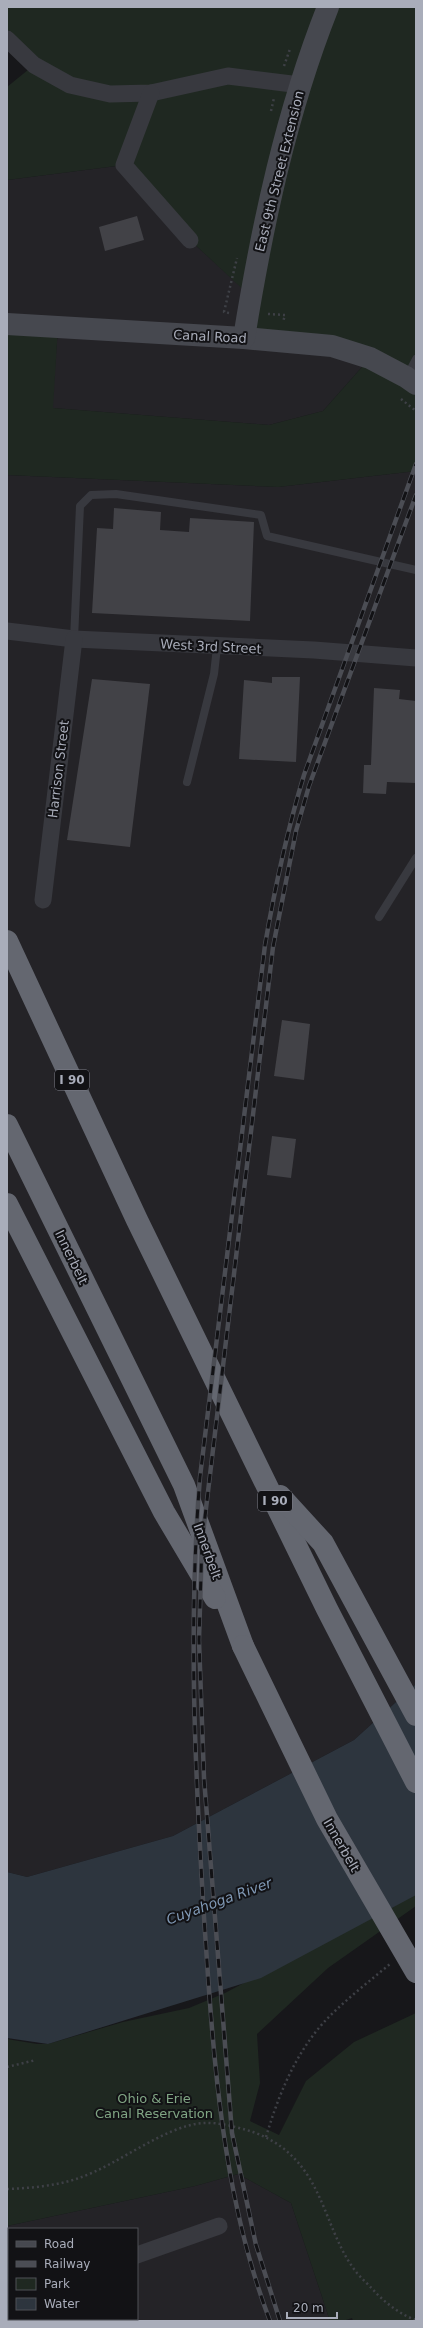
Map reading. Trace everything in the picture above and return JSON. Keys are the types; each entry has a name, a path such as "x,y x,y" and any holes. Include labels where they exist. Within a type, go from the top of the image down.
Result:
{"highway":[{"name":"I 90","path":"7,941 137,1220 265,1479 334,1623 416,1782"},
{"name":"Innerbelt","path":"7,1125 184,1485 242,1646 327,1819 416,1972"},
{"path":"7,1204 164,1512 242,1646"},
{"path":"265,1479 323,1543 416,1715"}],"street":[{"name":"East 9th Street Extension","path":"244,338 277,168 300,85 328,7"},
{"path":"7,39 34,66 70,85 110,94 151,93 228,76 300,85"},
{"path":"151,93 124,165 190,240"},
{"name":"Canal Road","path":"7,324 244,338 339,348 413,373"},
{"name":"West 3rd Street","path":"7,631 74,639 217,647 314,650 416,658"},
{"name":"Harrison Street","path":"43,900 74,639"},
{"path":"138,2255 219,2226"}],"lane":[{"path":"74,639 80,506 91,495 116,494 260,515 267,536 416,570"},
{"path":"187,782 214,674 217,647"},
{"path":"379,917 416,858"}],"path":[{"path":"398,396 416,411"},
{"path":"266,2137 276,2104 290,2070 311,2037 335,2010 396,1960"},
{"path":"7,2067 36,2060"},
{"path":"7,2189 34,2187 78,2178 107,2167 158,2138 186,2127 203,2123 234,2126 278,2142 297,2160 318,2193 340,2244 357,2273 386,2302 416,2320"}],"shaded area":[{"path":"124,165 190,240 251,296 370,358 323,411 269,425 52,408 58,327 7,322 7,180"},
{"path":"416,471 416,1684 354,1740 173,1836 27,1877 7,1872 7,475 278,487"},
{"path":"238,2174 291,2203 330,2321 7,2321 7,2226 195,2186"}],"green space":[{"path":"7,7 416,7 416,471 278,487 7,475 7,322 58,327 53,408 269,425 323,411 370,358 244,338 250,296 190,240 124,165 7,180 7,87 34,65 7,39"},
{"name":"Ohio & Erie Canal Reservation","path":"416,1891 416,1906 328,1968 257,2034 260,2083 250,2121 279,2135 306,2081 354,2042 416,2013 416,2321 353,2321 352,2318 343,2321 330,2321 291,2203 238,2174 195,2186 7,2226 7,2039 37,2044 48,2044 123,2022 189,2008 225,1993"}],"water":[{"name":"Cuyahoga River","path":"416,1684 416,1895 261,1978 48,2044 7,2038 7,1872 27,1877 173,1836 354,1740"}],"building":[{"path":"137,216 144,240 105,251 99,227"},
{"path":"114,508 161,512 160,530 189,532 190,518 254,522 250,621 92,613 97,528 113,529"},
{"path":"272,677 300,677 296,762 239,759 244,680 272,683"},
{"path":"92,679 150,684 130,847 67,840"},
{"path":"374,688 400,690 399,699 416,701 416,783 387,782 386,794 363,793 364,765 371,765"},
{"path":"282,1020 310,1024 304,1080 274,1076"},
{"path":"272,1136 296,1139 291,1178 267,1175"}],"railway":[{"path":"270,2321 253,2272 240,2223 230,2173 222,2122 211,2019 201,1862 194,1697 194,1587 200,1477 265,945 277,880 304,775 416,464"},
{"path":"280,2321 256,2245 232,2133 204,1778 199,1640 202,1542 273,947 296,831 309,786 416,495"}]}
